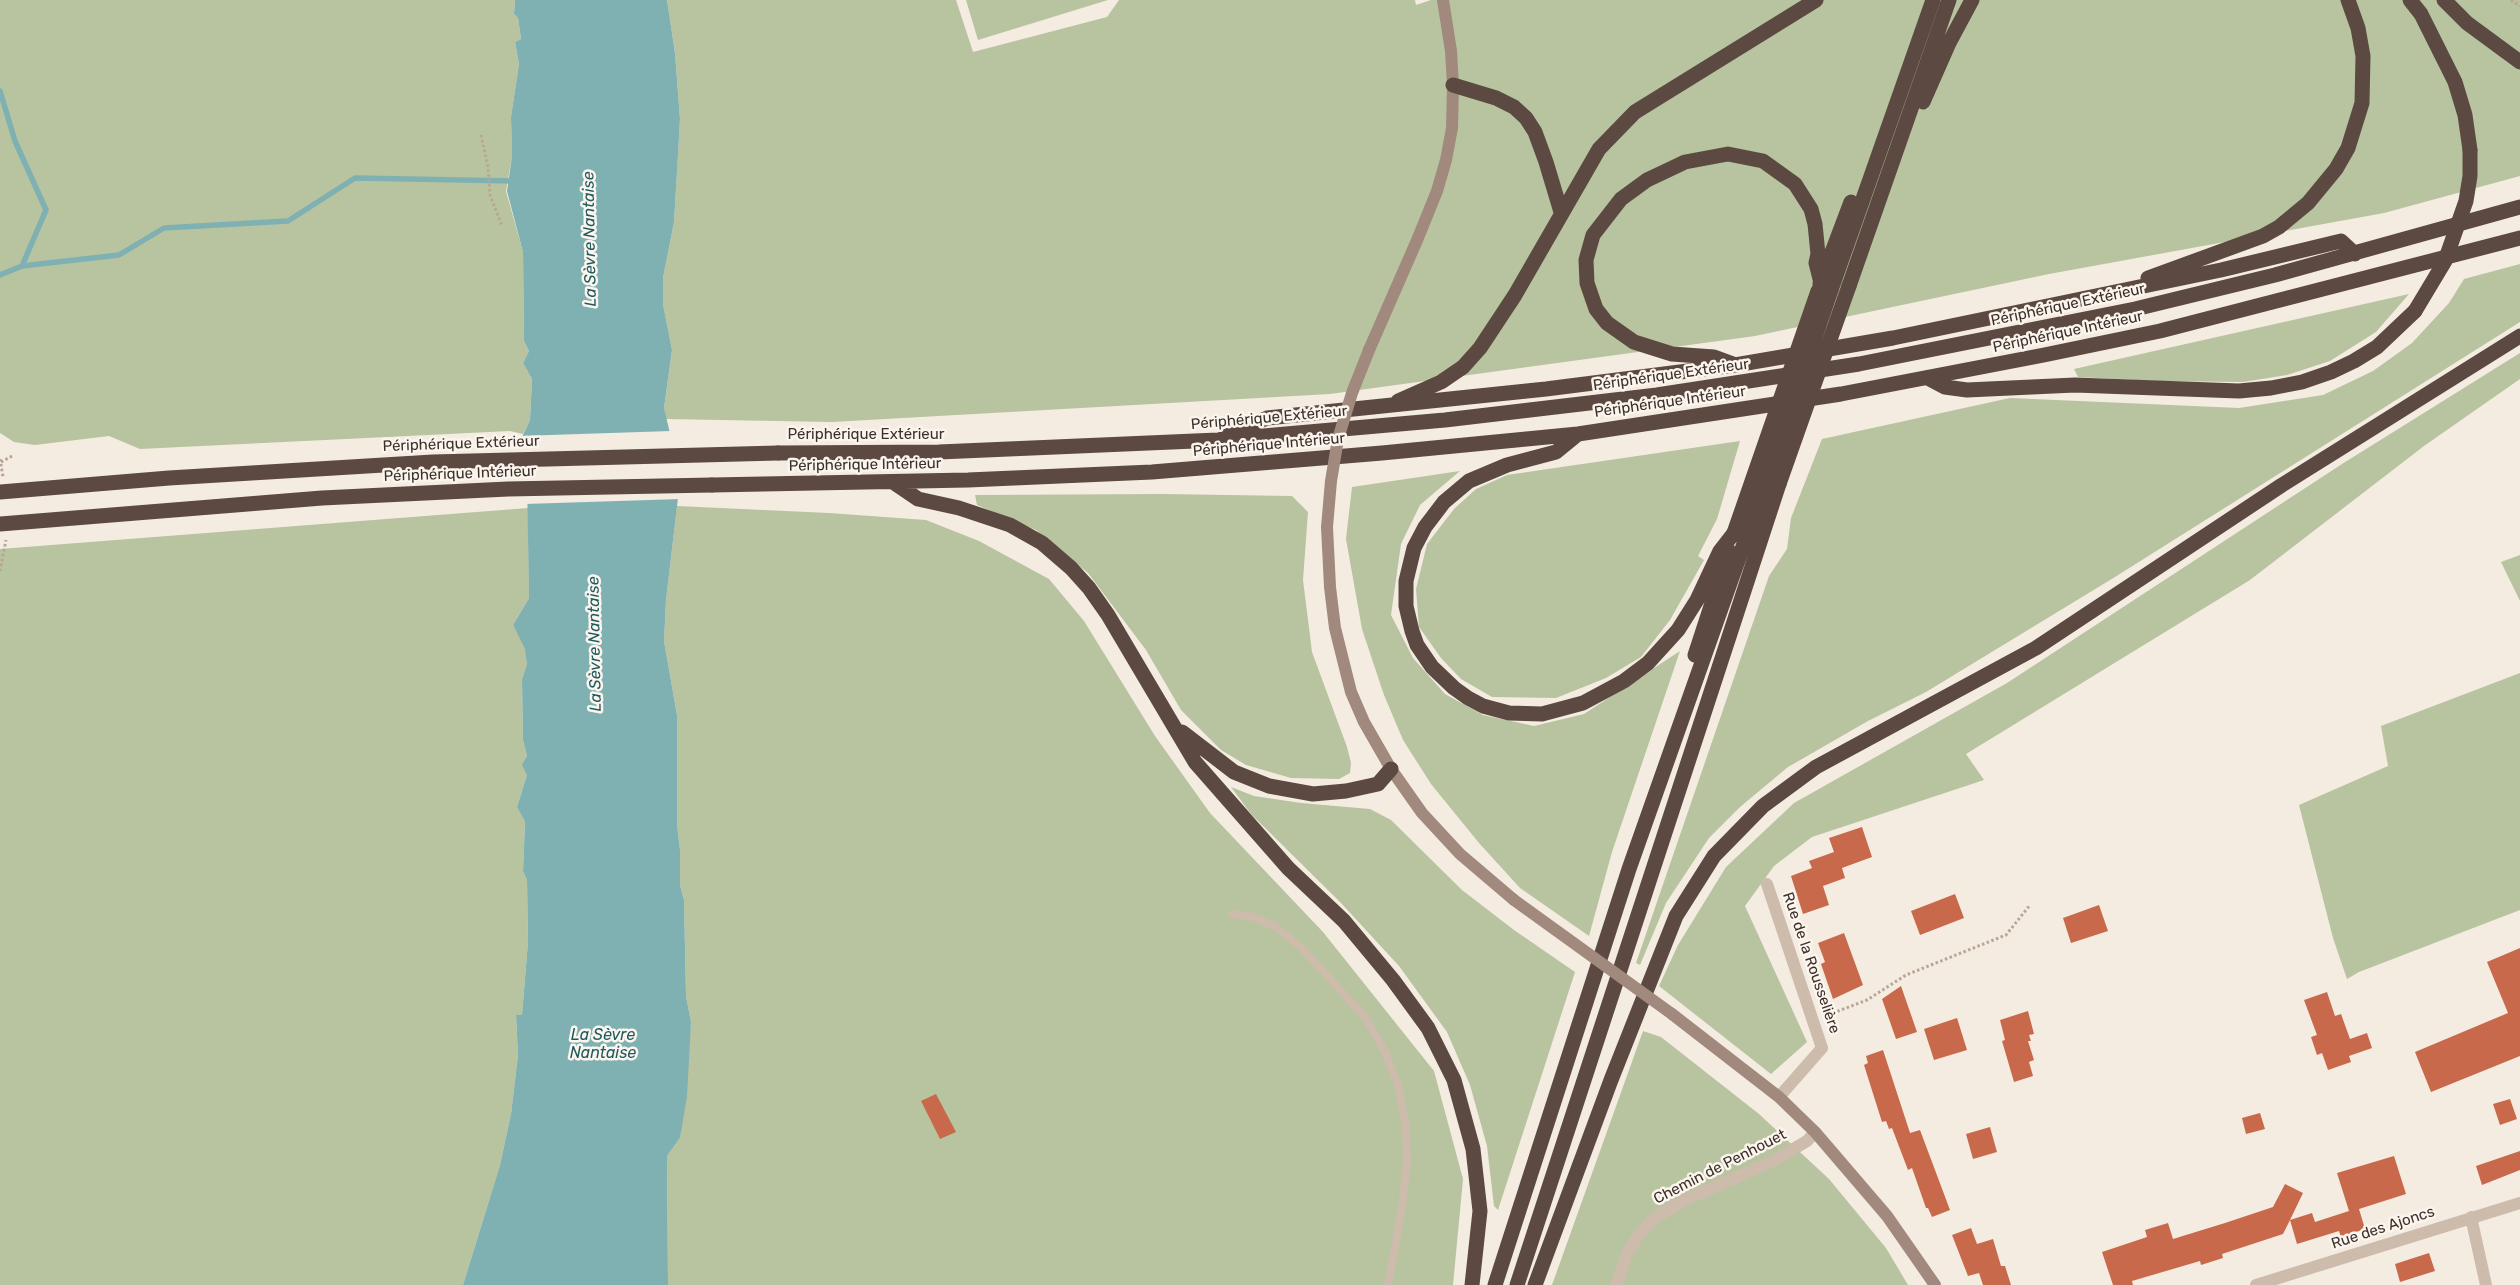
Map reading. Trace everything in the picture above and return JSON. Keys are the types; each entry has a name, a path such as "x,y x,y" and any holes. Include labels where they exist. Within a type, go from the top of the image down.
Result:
{"highway":[{"path":"1388,407 1406,396 1427,390 1441,382 1463,367 1480,348 1515,295 1599,149 1635,112 1816,0"},
{"path":"1630,869 1657,770 1734,533 1823,288 1901,88 1933,0"},
{"path":"1517,1285 1779,484 1949,0"},
{"path":"1907,119 1923,102 1945,51 1972,0"},
{"path":"2132,289 2151,276 2263,236 2294,214 2322,188 2348,148 2362,103 2363,56 2358,28 2348,0"},
{"path":"1928,378 1945,387 1967,390 2075,385 2230,390 2271,388 2302,382 2330,372 2354,361 2377,347 2415,311 2448,253 2466,201 2470,176 2470,150 2465,115 2455,82 2421,14 2410,0"},
{"path":"2444,0 2467,23 2520,62"},
{"path":"1453,85 1496,98 1514,107 1526,118 1535,132 1562,212"},
{"path":"1495,1285 1630,869 1764,487 1823,288 1816,263 1818,254 1815,224 1811,210 1796,184 1763,161 1728,154 1691,160 1647,180 1621,199 1600,224 1589,247 1586,272 1590,295 1596,309 1606,323 1634,342 1672,354 1714,356 1735,365"},
{"name":"Périphérique Extérieur","path":"0,492 170,478 433,462 778,452 939,452 1218,440 1514,413 1765,380 1984,340 2135,309 2355,254 2520,207"},
{"name":"Périphérique Intérieur","path":"0,524 198,506 430,493 596,487 1033,478 1196,469 1382,454 1578,434 1760,407 1928,378 2160,331 2520,238"},
{"path":"1218,440 1267,418 1388,407 1735,365 1893,338 2220,270 2341,241 2355,254"},
{"path":"1535,1285 1611,1080 1676,916 1714,856 1763,806 1816,767 2036,648 2282,485 2520,336"},
{"path":"1578,434 1556,452 1507,465 1469,481 1444,502 1425,527 1414,548 1406,581 1406,606 1417,646 1432,667 1454,688 1468,698 1503,712 1542,714 1582,703 1624,681 1648,663 1678,630 1697,600 1720,551 1734,533"},
{"path":"893,482 918,499 959,508 1010,525 1042,543 1071,568 1090,588 1108,615 1177,728 1195,762 1288,868 1344,921 1393,980 1428,1028 1454,1080 1473,1148 1480,1211 1472,1285"},
{"path":"1177,728 1234,772 1269,786 1313,794 1346,791 1378,784 1391,769"}],"street":[{"path":"1443,0 1451,50 1453,85 1452,128 1437,191 1369,350 1350,400 1338,439 1331,481 1327,527 1334,618 1351,692 1364,722 1391,769 1422,813 1460,854 1514,900 1672,1014 1779,1097 1815,1132 1887,1216 1934,1285"},
{"name":"Rue de la Rousselière","path":"1767,884 1822,1048 1779,1097"},
{"name":"Chemin de Penhouet","path":"1616,1285 1627,1254 1638,1236 1653,1219 1683,1201 1771,1162 1807,1141 1815,1132"},
{"name":"Rue des Ajoncs","path":"2256,1285 2520,1202"},
{"path":"2471,1217 2486,1285"}],"lane":[{"path":"1232,914 1252,917 1276,927 1302,948 1365,1017 1386,1052 1398,1085 1406,1136 1402,1207 1388,1285"}],"path":[{"path":"2511,0 2520,6"},
{"path":"481,135 488,167 490,195 502,226"},
{"path":"1,462 14,455"},
{"path":"1813,1021 1867,1000 1906,975 2006,935 2030,905"}],"green space":[{"path":"0,0 515,0 514,14 518,18 521,39 515,42 519,64 511,117 512,156 506,191 523,252 524,341 529,351 523,363 532,379 530,420 523,434 510,431 140,449 109,436 35,445 14,442 0,433"},
{"path":"667,0 956,0 973,52 1107,17 1119,0 1415,0 1416,5 1431,0 2520,0 2520,176 2384,213 2049,274 1755,336 1330,394 832,422 665,419 664,408 672,350 663,304 663,278 674,222 680,119 675,53"},
{"path":"966,0 1108,0 978,40"},
{"path":"2520,264 2520,322 2115,577 1926,692 1868,721 1788,767 1740,807 1709,838 1666,903 1640,965 1636,963 1769,576 1787,549 1791,518 1822,439 2010,398 2239,408 2323,395 2373,371 2412,343 2449,303 2464,279"},
{"path":"2409,294 2376,332 2330,361 2287,375 2243,382 2155,381 2078,377 2074,369"},
{"path":"2520,353 2520,379 2424,446 2250,580 1966,754 1984,780 1812,837 1774,866 1745,906 1807,1042 1771,1074 1659,986 1678,945 1726,867 1794,803 2007,683 2342,464"},
{"path":"1740,441 1717,519 1698,556 1704,560 1670,620 1641,657 1606,678 1556,698 1492,697 1461,679 1441,658 1419,627 1416,589 1427,544 1454,509 1476,489 1507,475"},
{"path":"1460,471 1420,505 1401,544 1391,615 1413,658 1445,694 1483,715 1534,726 1584,714 1680,651 1612,852 1589,936 1520,888 1479,843 1431,784 1403,740 1384,695 1362,629 1346,539 1352,487"},
{"path":"1163,494 1292,496 1308,512 1303,580 1312,652 1347,747 1351,763 1350,773 1339,779 1291,778 1246,765 1221,750 1181,710 1146,650 1088,573 1036,530 977,505 975,495"},
{"path":"677,506 829,513 926,520 979,541 1049,579 1084,621 1155,736 1210,813 1323,932 1434,1071 1463,1179 1453,1285 668,1285 667,1156 680,1138 691,1022 686,996 684,900 680,885 680,850 677,824 677,715 664,641 666,600"},
{"path":"528,508 529,598 513,625 526,649 527,666 522,679 523,740 527,756 527,775 517,807 525,822 523,871 527,880 528,942 522,1015 516,1016 518,1055 511,1114 500,1165 463,1285 0,1285 0,549"},
{"path":"2520,555 2520,601 2501,562"},
{"path":"2520,673 2520,910 2359,972 2347,979 2333,938 2299,805 2388,766 2381,726"},
{"path":"1231,787 1254,796 1301,803 1370,809 1391,820 1462,890 1514,930 1575,972 1498,1210 1494,1206 1487,1146 1470,1085 1447,1032 1399,966 1341,903 1251,814"},
{"path":"1643,1031 1661,1037 1759,1114 1829,1179 1886,1248 1908,1285 1552,1285"}],"water":[{"name":"La Sèvre Nantaise","path":"515,0 667,0 675,53 680,119 674,222 663,278 663,304 672,350 664,408 677,463 678,498 666,600 664,641 677,715 677,824 680,850 680,885 684,900 686,996 691,1022 687,1096 680,1138 667,1156 668,1285 463,1285 500,1165 511,1114 518,1055 516,1015 522,1015 528,942 527,880 523,871 525,822 517,807 527,775 522,765 527,756 523,740 522,679 527,665 525,649 513,625 529,598 527,477 515,452 530,420 532,379 523,363 529,351 524,341 523,252 507,191 512,156 511,117 519,64 515,42 521,39 518,18 514,14"}],"pier":[{"path":"671,431 681,471 681,499 525,504 525,477 512,452 519,436"}],"building":[{"path":"1862,827 1872,857 1842,868 1845,878 1823,886 1829,905 1803,914 1791,876 1812,868 1809,861 1834,852 1829,838"},
{"path":"1955,894 1964,918 1920,935 1911,911"},
{"path":"2099,905 2108,931 2071,943 2063,918"},
{"path":"1844,933 1863,985 1833,999 1821,964 1825,962 1818,943"},
{"path":"2520,948 2520,1056 2431,1092 2415,1052 2508,1013 2487,962"},
{"path":"1901,986 1917,1032 1896,1039 1882,999"},
{"path":"2327,992 2335,1016 2341,1014 2350,1039 2367,1033 2372,1048 2349,1056 2351,1062 2328,1070 2322,1053 2317,1055 2311,1037 2317,1035 2304,1000"},
{"path":"2028,1011 2034,1034 2029,1035 2031,1041 2028,1041 2034,1060 2029,1062 2033,1076 2014,1082 2002,1041 2005,1040 2000,1020"},
{"path":"1957,1018 1967,1050 1934,1060 1924,1029"},
{"path":"1883,1050 1910,1133 1920,1130 1950,1210 1932,1217 1928,1208 1926,1208 1912,1168 1908,1170 1892,1128 1889,1129 1886,1121 1882,1122 1864,1065 1868,1063 1866,1056"},
{"path":"936,1094 956,1132 940,1139 921,1101"},
{"path":"2510,1099 2517,1119 2500,1125 2493,1104"},
{"path":"2260,1113 2265,1129 2246,1134 2242,1118"},
{"path":"1990,1127 1997,1152 1973,1159 1966,1134"},
{"path":"2520,1151 2520,1170 2482,1185 2476,1166"},
{"path":"2394,1156 2406,1194 2359,1209 2365,1229 2341,1237 2339,1231 2297,1244 2290,1220 2312,1213 2315,1222 2349,1211 2337,1173"},
{"path":"2285,1184 2303,1193 2283,1234 2222,1254 2223,1258 2201,1265 2200,1261 2132,1281 2133,1285 2113,1285 2102,1252 2147,1237 2145,1230 2168,1223 2173,1239 2273,1207"},
{"path":"1971,1228 1977,1244 1993,1239 2001,1266 2005,1266 2011,1285 1983,1285 1979,1273 1968,1276 1952,1235"},
{"path":"2429,1253 2435,1271 2400,1282 2395,1264"}],"waterway":[{"path":"0,91 15,141 46,210 22,266"},
{"path":"0,275 22,266 119,255 164,228 288,221 355,178 515,181"}]}
